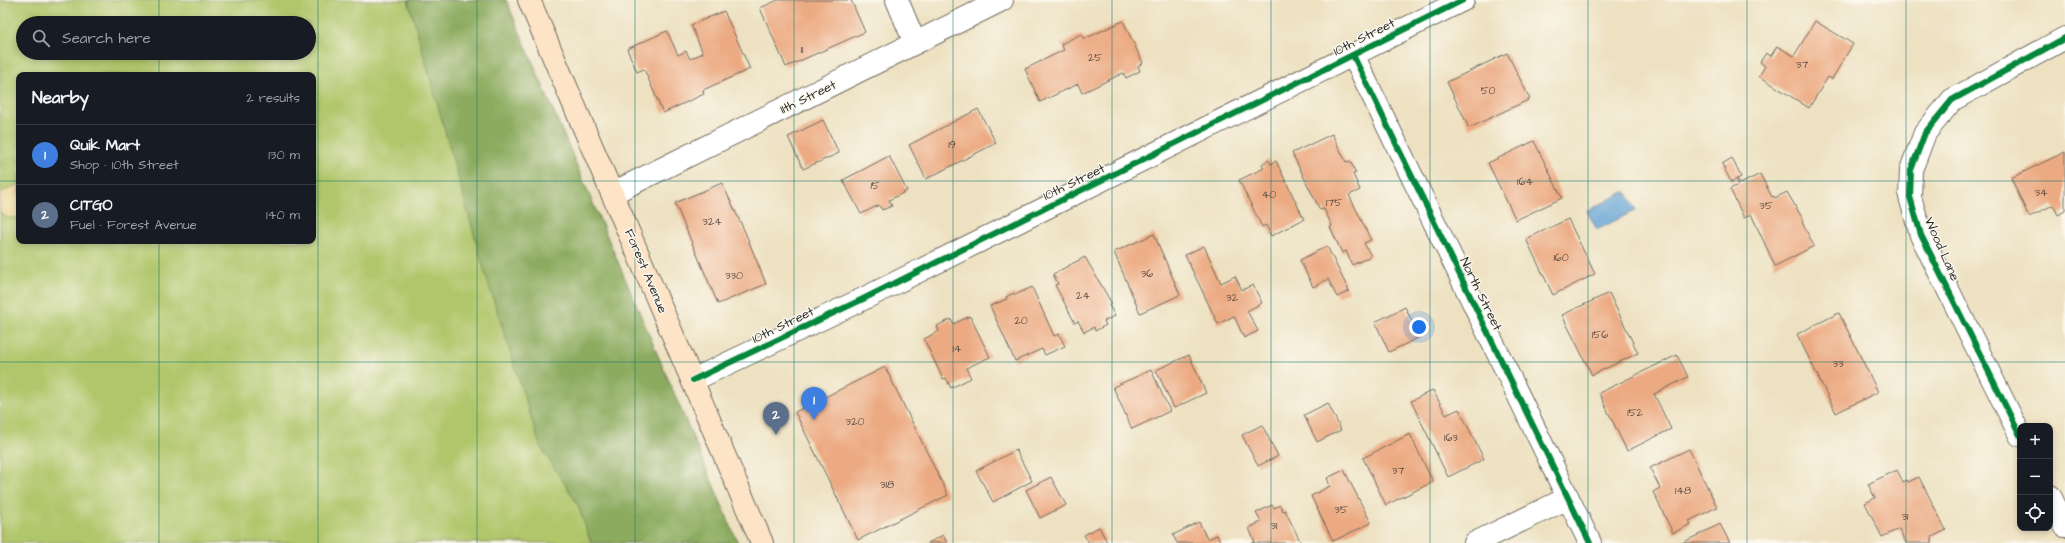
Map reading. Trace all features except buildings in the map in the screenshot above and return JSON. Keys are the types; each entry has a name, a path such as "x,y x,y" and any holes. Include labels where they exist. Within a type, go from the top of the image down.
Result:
{"main road":[{"name":"Forest Avenue","path":"529,0 762,543"}],"street":[{"path":"897,0 915,43"},
{"name":"11th Street","path":"613,193 1002,0"},
{"name":"10th Street","path":"693,380 863,299 1463,0"},
{"name":"Wood Lane","path":"2017,429 1921,235 1910,197 1911,170 1925,133 1952,100 2065,38"},
{"name":"North Street","path":"1353,55 1590,543"},
{"path":"1476,543 1568,498"},
{"path":"2053,502 2065,526"}],"green space":[{"path":"0,0 506,0 738,543 0,543"},
{"path":"408,0 506,0 738,543 591,543 577,503 540,446 485,273"}],"sand":[{"path":"16,185 16,217 7,217 0,213 0,193"}],"water":[{"path":"1626,191 1636,210 1597,230 1587,211"}],"cycle path":[{"path":"693,380 863,299 1463,0"},
{"path":"2017,429 1921,235 1910,197 1911,170 1925,133 1952,100 2065,38"},
{"path":"1353,55 1590,543"}],"place":[{"name":"Quik Mart","path":"814,420"},
{"name":"CITGO","path":"776,435"}]}
